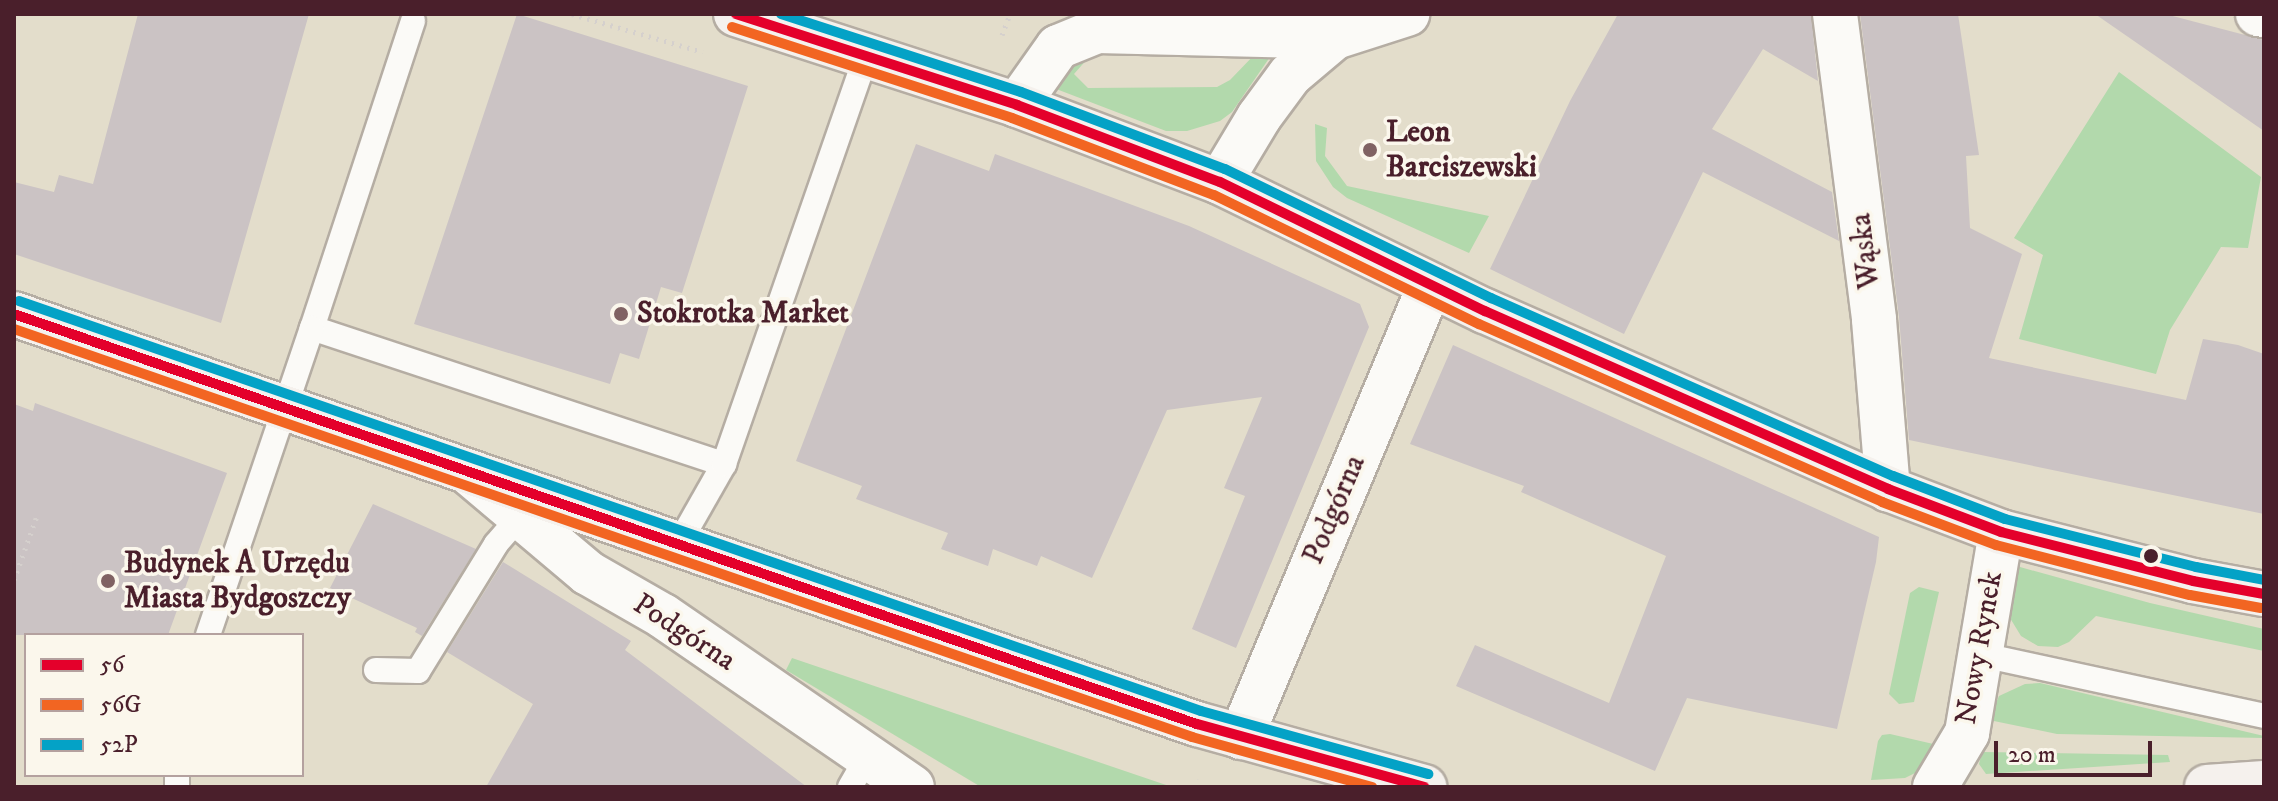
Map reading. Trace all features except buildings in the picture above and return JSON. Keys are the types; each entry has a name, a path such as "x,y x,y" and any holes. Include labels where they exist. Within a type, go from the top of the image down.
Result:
{"main road":[{"path":"736,14 1017,105 1220,182 1430,285 1651,387 1888,489 2001,532"},
{"path":"14,314 1241,737 1424,787"},
{"name":"Nowy Rynek","path":"2001,532 2193,581 2264,594"},
{"path":"2207,787 2264,783"}],"street":[{"path":"1017,105 1058,47 1097,31 1335,37 1407,14"},
{"name":"Wąska","path":"1835,14 1873,305 1888,489"},
{"path":"2258,14 2264,15"},
{"path":"1220,182 1259,117 1290,75 1335,37"},
{"name":"Podgórna","path":"1241,737 1430,285"},
{"name":"Podgórna","path":"463,468 588,573 663,616 859,772 912,787"},
{"name":"Nowy Rynek","path":"1935,787 1967,733 2001,532"}],"lane":[{"path":"209,633 413,21"},
{"path":"678,545 724,464 867,54"},
{"path":"312,328 724,464"},
{"path":"376,670 418,671 496,544 520,516"},
{"path":"1978,654 2264,716"}],"path":[{"path":"14,580 38,513"},
{"path":"1196,787 1198,779"}],"green space":[{"path":"1257,52 1270,57 1232,112 1220,121 1187,131 1166,131 1051,87 1070,56 1089,57 1074,74 1088,88 1217,87 1230,80"},
{"path":"2119,72 2261,177 2248,248 2221,247 2170,330 2156,374 2019,339 2043,255 2014,238"},
{"path":"1315,124 1327,128 1325,156 1347,186 1489,216 1469,253 1347,198 1333,187 1316,161"},
{"path":"2015,568 2150,603 2264,629 2264,651 2096,616 2069,642 2058,647 2038,646 2021,636 2010,618"},
{"path":"1919,587 1939,592 1914,702 1899,704 1889,694 1910,593"},
{"path":"792,658 1172,787 981,787 786,670"},
{"path":"2040,683 2264,738 2057,734 1989,720 1999,696 2025,684"},
{"path":"1890,734 1942,746 1923,769 1905,778 1871,780 1878,741 1882,735"},
{"path":"1982,752 2168,755 2170,762 1986,774 1979,764"}],"transit line":[{"name":"56","path":"736,14 1017,105 1220,182 1485,311 1888,489 2001,532 2193,581 2264,594"},
{"name":"52P","path":"781,14 1021,92 1225,169 1491,298 1893,476 2005,519 2196,567 2264,580"},
{"name":"56G","path":"732,27 1012,118 1214,195 1479,324 1882,502 1996,545 2190,595 2261,608"},
{"name":"52P","path":"19,301 1201,711 1428,774"},
{"name":"56","path":"14,314 1197,724 1424,787"},
{"name":"56G","path":"14,329 1192,737 1372,787"}],"place":[{"name":"Leon Barciszewski","path":"1370,150"},
{"name":"Stokrotka Market","path":"621,314"},
{"name":"Budynek A Urzędu Miasta Bydgoszczy","path":"108,581"}]}
